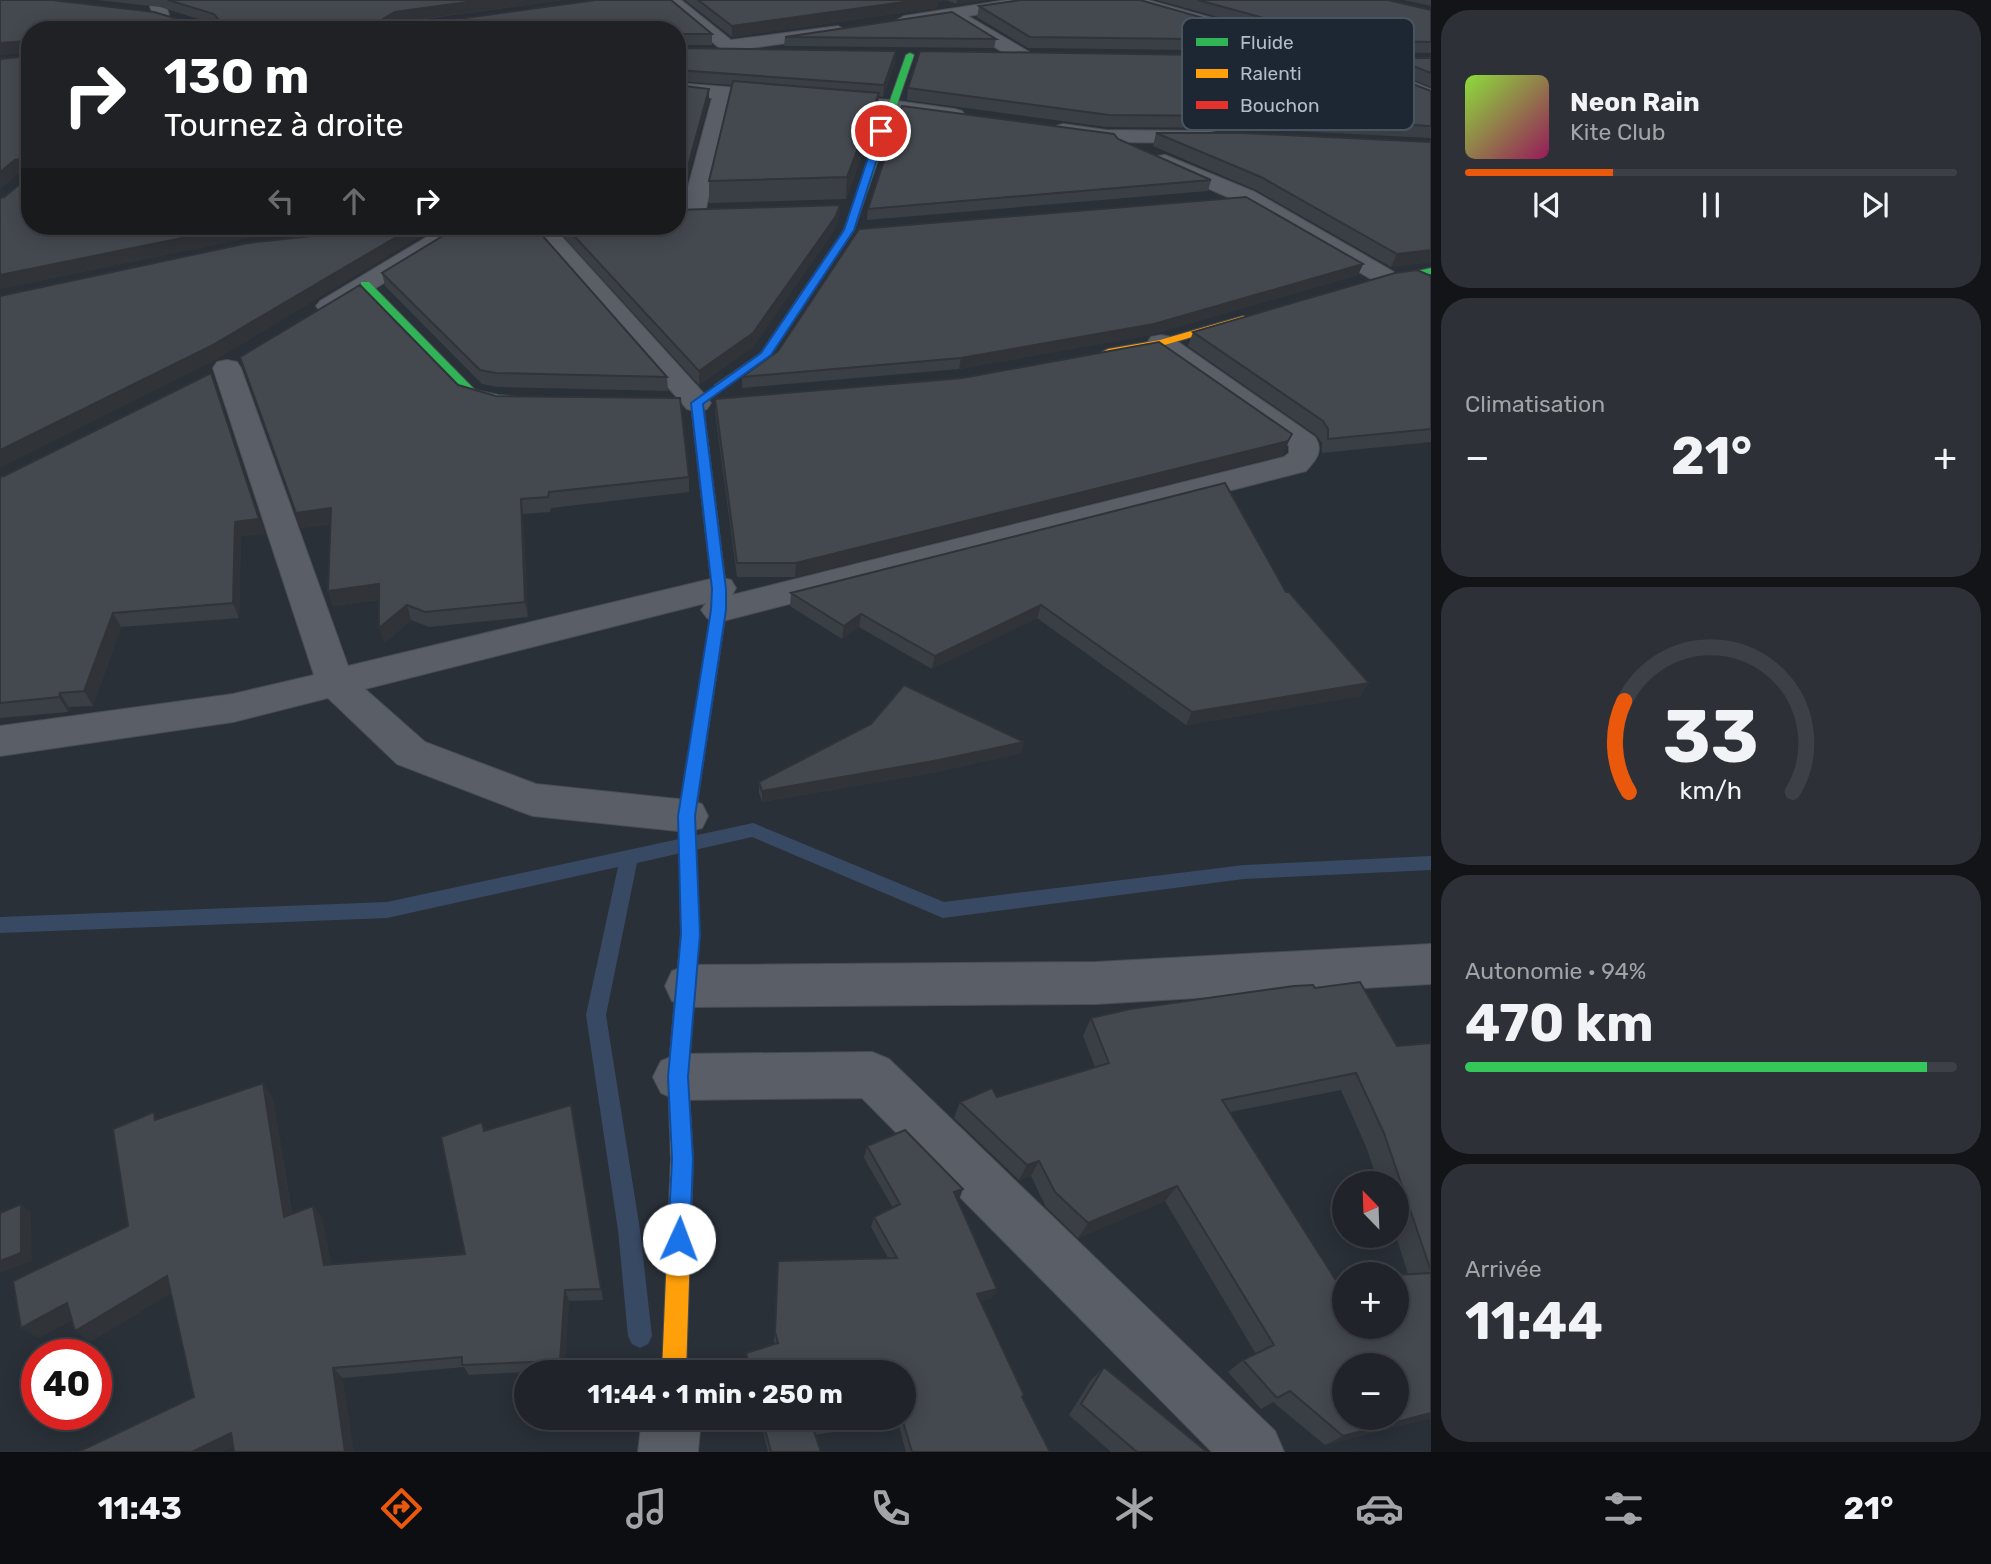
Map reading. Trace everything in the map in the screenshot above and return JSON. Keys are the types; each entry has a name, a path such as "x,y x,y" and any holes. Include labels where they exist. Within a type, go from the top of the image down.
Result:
{"street":[{"path":"671,0 726,50 790,54"},
{"path":"937,0 953,15 1031,57"},
{"path":"887,24 1040,0"},
{"path":"1130,0 1193,18"},
{"path":"726,50 860,27"},
{"path":"697,403 765,355 852,219 910,55"},
{"path":"986,56 1031,57"},
{"path":"1414,89 1431,96"},
{"path":"686,90 890,106 971,117"},
{"path":"686,210 723,92"},
{"path":"1039,126 1106,136 1224,137"},
{"path":"1106,136 1247,197 1385,277"},
{"path":"1206,200 1247,197"},
{"path":"828,209 877,228"},
{"path":"686,213 720,212"},
{"path":"308,319 446,235"},
{"path":"547,235 697,403 719,599 687,816 690,934 688,986 678,1077 682,1159 674,1360"},
{"path":"1359,285 1385,277 1426,276"},
{"path":"365,284 471,392 498,399 538,400"},
{"path":"1093,355 1161,343 1253,316"},
{"path":"0,741 233,708 719,599 1295,464 1304,455 1304,443 1161,343"},
{"path":"227,368 335,683 411,753 533,800 687,816"},
{"path":"671,402 725,401"},
{"path":"688,986 1096,983 1431,964"},
{"path":"678,1077 872,1075 1254,1452"}],"building":[{"path":"0,0 52,0 154,12 184,21 21,21 21,41 0,43"},
{"path":"168,0 482,0 395,12 383,19 385,21 216,21 218,19 214,14"},
{"path":"596,0 671,0 712,34 686,34 686,21 443,21"},
{"path":"698,0 918,0 732,26"},
{"path":"1021,0 1140,0 1203,18 1182,18 1182,39 1030,37 979,6"},
{"path":"1198,0 1388,0 1431,10 1431,42 1414,42 1414,18 1264,18"},
{"path":"952,12 996,39 785,37"},
{"path":"686,48 896,51 884,85 686,71"},
{"path":"920,51 1182,55 1182,116 1109,115 908,88"},
{"path":"21,57 21,159 15,160 0,172 0,59"},
{"path":"1414,58 1431,58 1431,73 1414,66"},
{"path":"733,81 879,93 847,177 709,181"},
{"path":"1414,84 1431,91 1431,126 1414,125"},
{"path":"686,86 709,89 686,174"},
{"path":"902,106 1114,134 1118,139 1211,180 868,209"},
{"path":"1156,133 1241,133 1431,142 1431,250 1397,254 1261,177"},
{"path":"21,183 21,235 197,235 0,275 0,198"},
{"path":"1246,197 1363,264 1154,324 961,358 742,377 778,351 859,229"},
{"path":"840,205 836,216 753,333 699,371 573,235 686,235 686,210"},
{"path":"321,235 400,235 211,346 0,450 0,296 248,243"},
{"path":"444,235 542,235 667,377 496,373 480,370 382,273"},
{"path":"1417,270 1431,276 1431,429 1328,439 1328,429 1323,421 1193,332 1395,273"},
{"path":"360,285 458,385 496,396 680,398 689,477 549,492 548,497 521,499 525,602 425,612 407,605 379,628 379,584 328,591 331,508 296,513 240,357"},
{"path":"1159,342 1292,434 1288,441 796,563 737,563 715,399 962,378"},
{"path":"211,373 259,519 235,522 233,603 113,613 84,691 60,693 59,697 0,703 0,477"},
{"path":"1225,483 1286,592 1289,592 1369,683 1192,712 1041,605 935,656 861,614 844,626 791,593"},
{"path":"904,685 1024,742 762,791 759,782 871,724"},
{"path":"1360,982 1397,1046 1431,1043 1431,1271 1409,1206 1409,1171 1397,1171 1384,1133 1356,1073 1222,1100 1332,1274 1332,1339 1409,1339 1409,1274 1431,1273 1431,1413 1409,1419 1409,1353 1332,1353 1332,1427 1290,1391 1277,1398 1243,1360 1274,1345 1177,1186 1088,1223 1055,1192 1039,1161 1027,1165 960,1102 992,1088 997,1097 1109,1063 1091,1018 1130,1009 1313,985 1315,988"},
{"path":"263,1083 284,1217 313,1206 324,1265 465,1254 441,1137 482,1122 484,1131 571,1105 601,1289 565,1290 560,1360 514,1360 514,1363 462,1365 462,1357 333,1368 345,1452 234,1452 231,1433 192,1452 78,1452 194,1397 167,1276 75,1331 67,1303 21,1328 13,1281 128,1226 113,1129 154,1112 155,1120"},
{"path":"905,1130 963,1189 954,1192 997,1289 977,1294 1024,1395 1022,1397 1050,1452 912,1452 906,1430 916,1430 916,1360 748,1360 746,1353 778,1343 775,1332 778,1261 897,1258 874,1217 900,1204 867,1146"},
{"path":"21,1204 21,1253 0,1261 0,1213"},
{"path":"1104,1367 1207,1452 1137,1452 1081,1404"},
{"path":"765,1430 814,1430 821,1452 771,1452"},
{"path":"1336,1430 1366,1430 1343,1436"}],"waterway":[{"path":"629,857 753,830 943,910 1244,872 1431,863"},
{"path":"0,925 387,910 629,857"},
{"path":"629,857 596,1015 629,1230 640,1336"}],"traffic: fast":[{"path":"719,387 765,355 849,230 910,55"},
{"path":"1371,282 1431,271"},
{"path":"365,284 471,392 498,399 516,399"}],"traffic: slow":[{"path":"1108,352 1161,343 1243,319"},
{"path":"674,1360 682,1159 678,1077 690,934 687,816 694,769"}],"traffic: jam":[{"path":"1414,61 1431,61"},
{"path":"694,769 719,610 719,588 697,403 719,387"}],"route":[{"path":"679,1239 682,1159 678,1077 688,986 690,934 687,816 719,610 719,589 697,403 765,355 849,230 881,131"}]}
